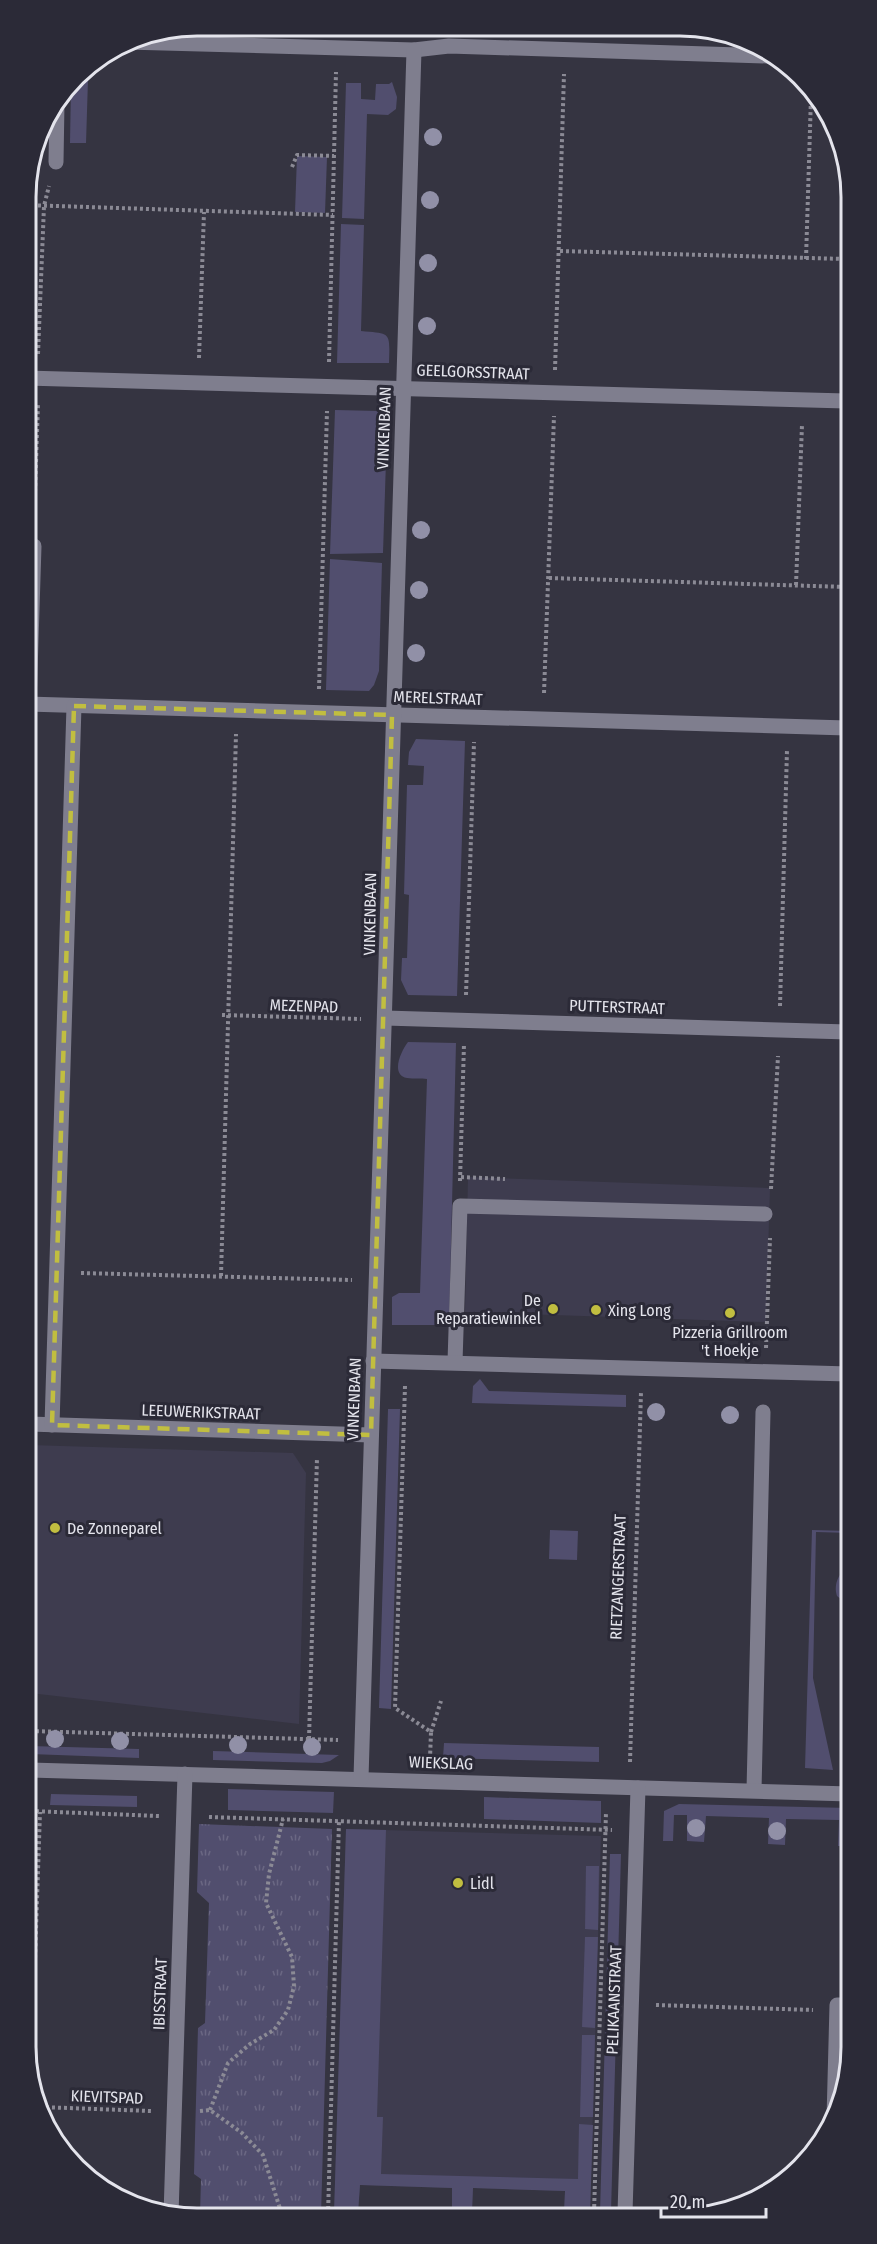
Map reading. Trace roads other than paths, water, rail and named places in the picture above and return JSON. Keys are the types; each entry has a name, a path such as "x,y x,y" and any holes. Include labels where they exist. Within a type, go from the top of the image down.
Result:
{"street":[{"path":"151,43 414,50 449,46 756,56"},
{"name":"VINKENBAAN","path":"361,1778 414,50"},
{"path":"56,162 57,119"},
{"name":"GEELGORSSTRAAT","path":"36,378 841,401"},
{"name":"MERELSTRAAT","path":"36,704 841,728"},
{"path":"52,1425 74,706"},
{"name":"PUTTERSTRAAT","path":"385,1018 841,1032"},
{"path":"455,1362 460,1206 765,1214"},
{"path":"373,1361 841,1374"},
{"path":"754,1790 763,1412"},
{"name":"LEEUWERIKSTRAAT","path":"36,1424 371,1435"},
{"name":"WIEKSLAG","path":"36,1770 841,1794"},
{"name":"IBISSTRAAT","path":"171,2206 185,1774"},
{"name":"PELIKAANSTRAAT","path":"626,2208 637,1831 634,1787"},
{"path":"837,2081 841,2041"}],"place":[{"name":"De Reparatiewinkel","path":"553,1309"},
{"name":"Xing Long","path":"596,1310"},
{"name":"Pizzeria Grillroom 't Hoekje","path":"730,1313"},
{"name":"De Zonneparel","path":"55,1528"},
{"name":"Lidl","path":"458,1883"}]}
